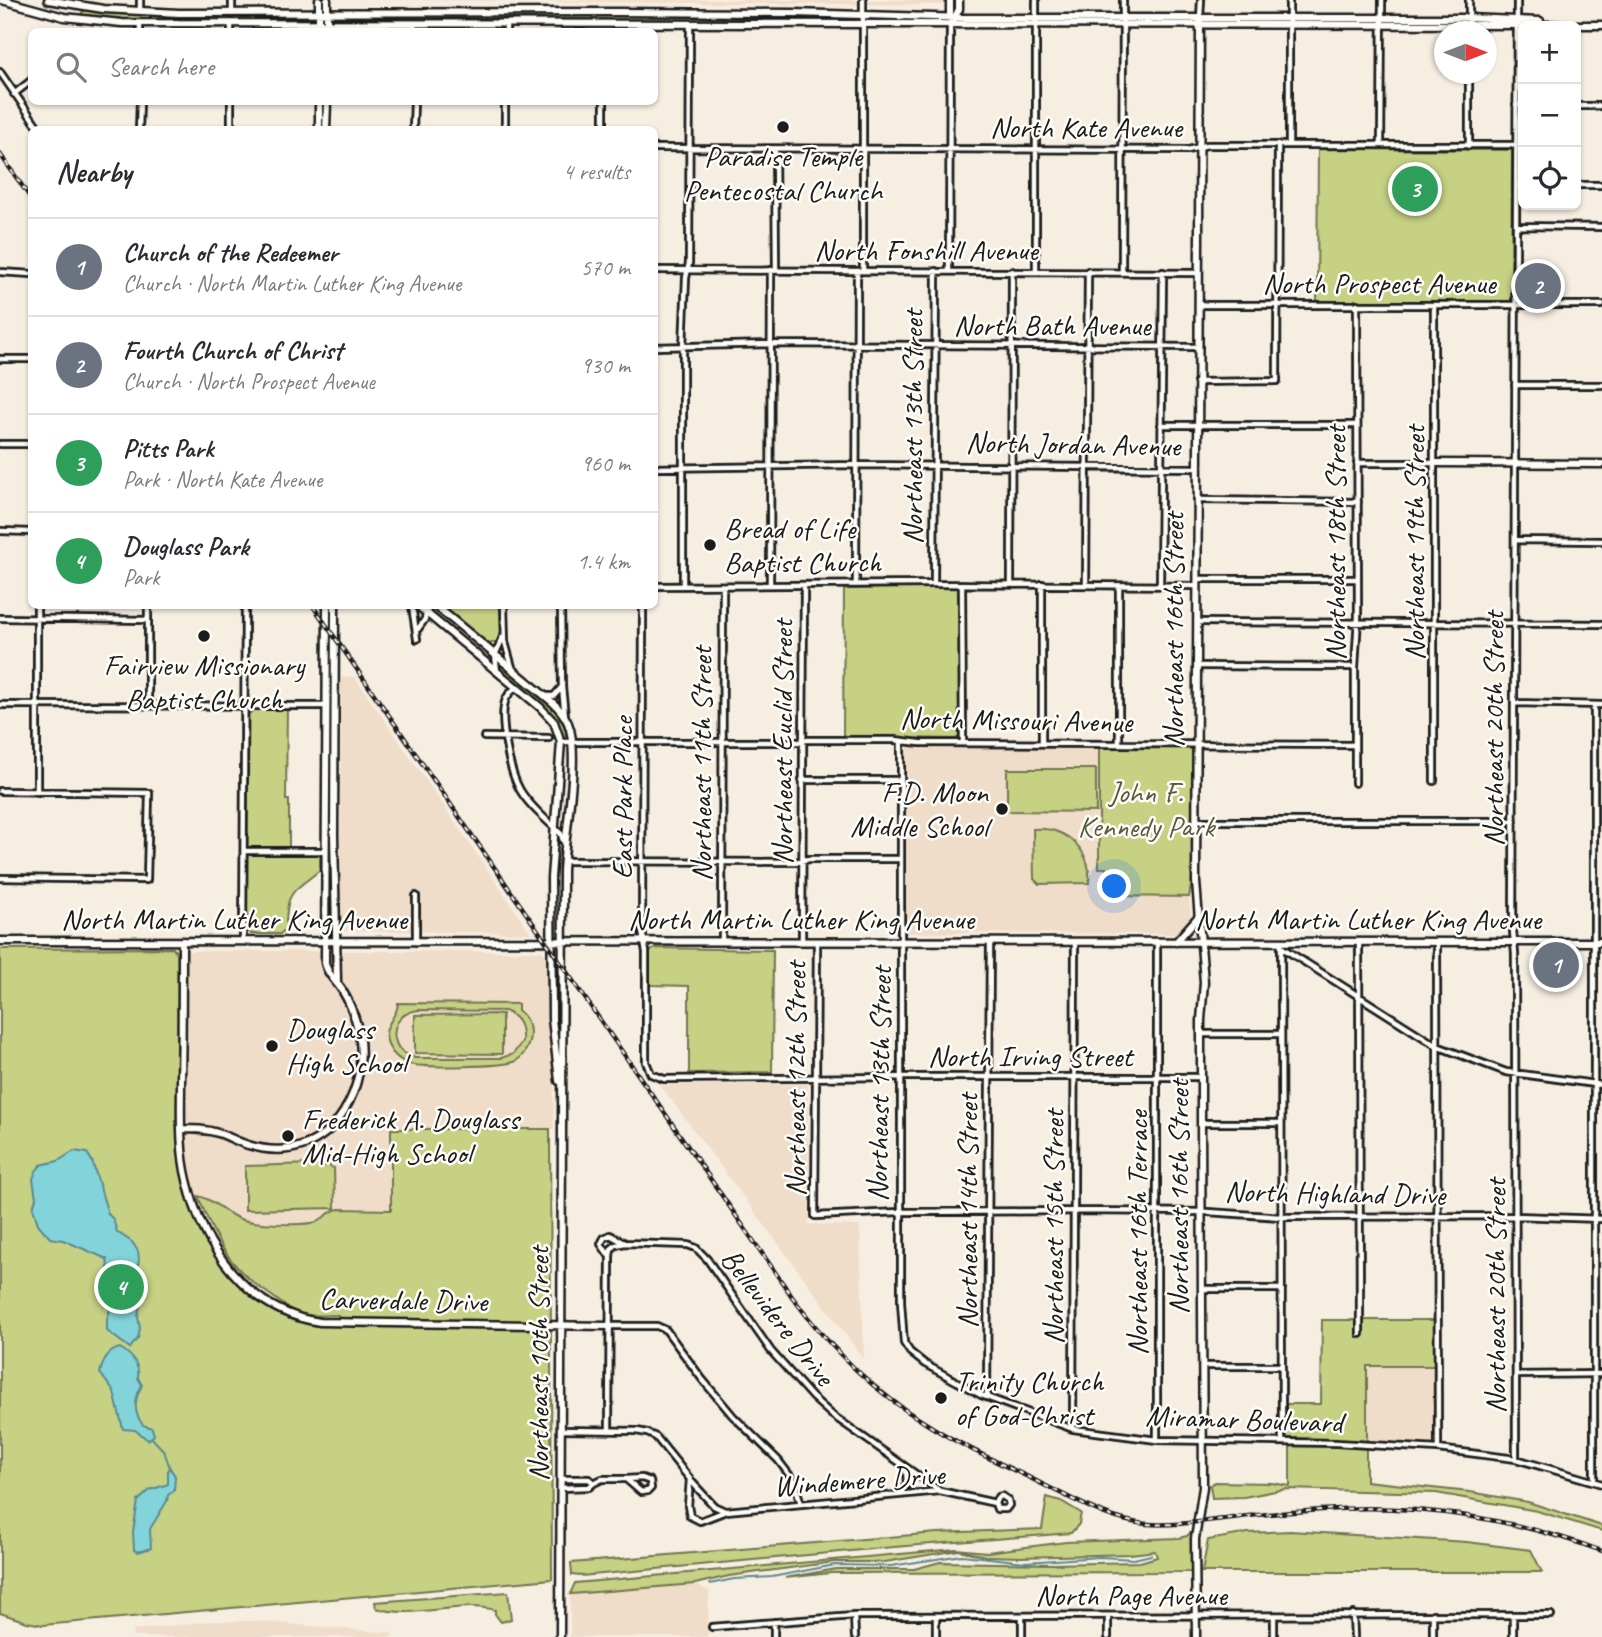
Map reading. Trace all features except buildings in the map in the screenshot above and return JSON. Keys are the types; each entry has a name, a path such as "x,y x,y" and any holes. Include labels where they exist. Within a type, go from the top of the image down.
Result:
{"main road":[{"path":"2,0 75,18 140,23 327,23 414,28 604,28 952,19 1434,23"},
{"path":"48,0 86,7 140,11 788,13 863,20"},
{"path":"319,0 319,28"},
{"path":"327,0 327,28"},
{"name":"Northeast 13th Street","path":"950,0 952,19"},
{"name":"Northeast 13th Street","path":"952,19 959,9 959,0"},
{"name":"Northeast 16th Street","path":"1196,1637 1195,1539 1202,1496 1203,1439 1200,1123 1204,982 1198,917 1196,821 1200,21"},
{"path":"1497,24 1602,23"},
{"path":"319,105 319,126"},
{"path":"326,126 327,105"},
{"path":"1436,463 1602,464"},
{"path":"181,1129 212,1131 250,1146 272,1150 307,1146 326,1135 349,1105 358,1079 358,1027 350,1004 326,968 327,609"},
{"path":"335,609 337,983"},
{"path":"426,609 516,687"},
{"path":"440,609 546,696 565,717"},
{"name":"Northeast 10th Street","path":"516,687 554,722 561,742 552,868 551,942 552,1018 561,1091"},
{"name":"Northeast 10th Street","path":"560,1637 564,850 572,742 565,717"},
{"path":"1177,942 1198,917"},
{"name":"North Martin Luther King Avenue","path":"0,941 1281,944 1602,942"},
{"name":"Carverdale Drive","path":"182,941 181,1129 187,1182 211,1244 227,1268 240,1281 277,1309 303,1320 610,1326"}],"street":[{"path":"140,0 140,11"},
{"path":"232,0 232,13"},
{"path":"856,585 863,0"},
{"path":"1036,0 1036,271"},
{"path":"1122,272 1123,0"},
{"name":"Northeast 16th Street","path":"1200,21 1201,0"},
{"path":"1289,0 1289,145"},
{"path":"1381,145 1382,0"},
{"path":"1469,0 1469,21"},
{"name":"Northeast 20th Street","path":"1516,1459 1514,623 1517,0"},
{"name":"Northeast 13th Street","path":"949,271 952,19"},
{"path":"140,23 140,28"},
{"path":"231,23 231,28"},
{"path":"683,586 683,347 687,270 690,25"},
{"path":"0,72 37,126"},
{"path":"14,93 28,83"},
{"path":"1469,84 1469,146"},
{"path":"139,126 140,105"},
{"path":"231,105 231,126"},
{"path":"413,126 414,105"},
{"path":"505,105 505,126"},
{"path":"604,105 604,126"},
{"path":"1581,106 1602,106"},
{"name":"North Kate Avenue","path":"658,148 1188,150 1207,145 1517,145"},
{"path":"1197,382 1277,382 1278,145"},
{"name":"Northeast Euclid Street","path":"770,585 775,149"},
{"path":"1581,185 1602,185"},
{"path":"1516,226 1602,227"},
{"name":"North Fonshill Avenue","path":"658,270 1198,273"},
{"name":"Northeast 13th Street","path":"934,584 936,271"},
{"path":"1011,584 1012,271"},
{"path":"1086,585 1088,271"},
{"path":"0,272 28,274"},
{"path":"1160,586 1163,272"},
{"name":"North Prospect Avenue","path":"1198,304 1602,305"},
{"name":"Northeast 18th Street","path":"1355,783 1358,579 1357,304"},
{"name":"Northeast 19th Street","path":"1434,305 1434,781"},
{"name":"North Bath Avenue","path":"658,347 771,344 1197,347"},
{"path":"0,359 28,359"},
{"path":"1515,385 1602,386"},
{"path":"1161,425 1356,425"},
{"path":"0,444 28,444"},
{"path":"1357,463 1436,463"},
{"name":"North Jordan Avenue","path":"658,468 771,465 1196,468"},
{"name":"North Jordan Avenue","path":"1196,500 1358,502"},
{"path":"0,531 28,532"},
{"path":"1515,540 1602,541"},
{"path":"658,586 1160,586 1196,582 1358,579"},
{"path":"962,584 963,743"},
{"path":"1042,584 1042,743"},
{"name":"Northeast Euclid Street","path":"802,942 804,585"},
{"name":"Northeast 11th Street","path":"722,942 723,586"},
{"path":"1119,586 1119,743"},
{"path":"37,609 37,792"},
{"path":"148,609 148,705"},
{"path":"243,941 244,609"},
{"path":"412,609 417,636 426,609"},
{"path":"504,609 506,649 512,668"},
{"path":"561,609 565,717"},
{"name":"East Park Place","path":"643,609 642,862 646,1062 651,1074"},
{"path":"0,618 148,620"},
{"path":"1196,622 1602,624"},
{"path":"497,671 495,654 504,633"},
{"path":"1196,666 1355,667"},
{"path":"516,687 507,696 505,703 505,738 520,790 563,836 564,850"},
{"path":"546,696 554,696 562,687"},
{"path":"1515,703 1602,705"},
{"path":"0,705 327,706"},
{"path":"1594,705 1594,1480"},
{"path":"484,737 550,738"},
{"name":"Northeast 13th Street","path":"901,741 900,1212 901,1328 904,1343"},
{"name":"North Missouri Avenue","path":"561,742 901,741 1355,745"},
{"path":"802,780 901,780"},
{"path":"0,791 149,793 148,880 0,878"},
{"path":"1196,821 1514,821"},
{"path":"244,851 326,851"},
{"path":"564,861 900,859"},
{"path":"416,896 416,942"},
{"name":"Northeast 12th Street","path":"815,1216 817,942"},
{"name":"Northeast 14th Street","path":"987,1397 990,942"},
{"name":"Northeast 15th Street","path":"1073,1429 1074,942"},
{"name":"Northeast 16th Terrace","path":"1157,942 1157,1440"},
{"path":"1359,942 1360,1334"},
{"path":"1437,942 1438,1449"},
{"path":"1281,944 1437,1046 1516,1074 1602,1085"},
{"path":"1281,944 1282,1441"},
{"path":"1201,1034 1281,1034"},
{"name":"North Irving Street","path":"651,1074 664,1079 1201,1077"},
{"path":"1200,1123 1281,1123"},
{"name":"North Highland Drive","path":"815,1216 900,1212 1074,1211 1602,1219"},
{"name":"Bellevidere Drive","path":"610,1257 601,1244 604,1238 610,1235 625,1243 681,1244 696,1248 707,1259 771,1351 805,1390 831,1415 940,1491"},
{"path":"609,1431 610,1257 611,1249 625,1243"},
{"path":"1201,1289 1282,1289"},
{"name":"Carverdale Drive","path":"610,1326 657,1326 666,1330 740,1424 778,1460 794,1480 801,1504"},
{"name":"Miramar Boulevard","path":"904,1343 910,1352 925,1364 987,1397 1073,1429 1157,1440 1282,1441 1438,1449 1516,1459 1602,1484"},
{"path":"1201,1366 1282,1366"},
{"path":"1516,1375 1602,1374"},
{"path":"561,1430 637,1431 656,1437 715,1506 726,1511"},
{"path":"899,1495 907,1483 906,1467"},
{"path":"561,1488 589,1488 602,1479 647,1478 651,1488 644,1493 640,1492 626,1479"},
{"path":"561,1479 589,1479 594,1483"},
{"name":"Windemere Drive","path":"690,1479 688,1506 690,1516 694,1520 706,1520 726,1511 940,1491 995,1503"},
{"path":"1353,1614 1354,1637"},
{"path":"1433,1614 1433,1637"},
{"path":"1513,1615 1513,1637"},
{"name":"North Page Avenue","path":"712,1627 855,1616 1551,1615"},
{"path":"855,1616 855,1637"},
{"path":"936,1616 936,1637"},
{"path":"1108,1616 1108,1637"},
{"path":"1274,1616 1274,1637"},
{"path":"1022,1617 1022,1637"},
{"path":"774,1622 774,1637"}],"shaded area":[{"path":"379,0 943,0 943,5"},
{"path":"341,677 355,677 531,933 340,931"},
{"name":"F.D. Moon Middle School","path":"910,746 1099,746 1099,868 1106,868 1107,896 1189,897 1191,920 1182,933 1175,934 906,933 905,750"},
{"name":"Frederick A. Douglass Mid-High School","path":"186,951 542,951 547,956 554,1129 392,1129 391,1210 339,1315 301,1315 274,1301 236,1271 218,1247 191,1180 186,1151 185,1119"},
{"path":"808,1084 809,1224 860,1226 864,1359 660,1085"},
{"path":"1367,1365 1434,1366 1434,1443 1367,1441"},
{"path":"695,1584 709,1591 708,1637 570,1637 570,1594"},
{"path":"211,1621 255,1621 392,1633 392,1637 133,1637 134,1630"}],"green space":[{"path":"85,9 311,15 311,18 241,22 145,22 83,18 80,15"},
{"path":"445,13 795,14 858,20 445,22 442,16"},
{"path":"1318,149 1512,150 1511,301 1317,301"},
{"path":"957,587 961,592 960,736 955,739 845,737 844,590"},
{"path":"445,609 501,609 498,642 488,644"},
{"path":"498,662 551,705 564,727 566,738 563,738 556,719 550,712 497,667"},
{"path":"254,709 287,709 286,800 289,800 289,848 249,848 247,845 248,715"},
{"name":"John F. Kennedy Park","path":"1188,745 1193,750 1192,880 1189,897 1107,896 1106,868 1099,868 1099,746"},
{"path":"1007,769 1096,769 1096,812 1007,811"},
{"path":"1033,829 1056,832 1075,842 1086,860 1089,883 1039,884 1034,879"},
{"path":"247,856 320,856 320,870 297,888 289,899 286,929 280,934 251,934 247,929"},
{"path":"173,948 178,954 179,1156 190,1201 207,1241 231,1276 267,1305 285,1315 310,1324 339,1325 338,1315 310,1315 292,1310 243,1274 217,1239 198,1196 240,1219 266,1223 316,1222 339,1209 391,1210 391,1129 550,1129 552,1579 43,1625 0,1613 0,949"},
{"path":"655,948 773,950 772,1072 689,1073 689,986 650,985 650,952"},
{"path":"398,1003 518,1004 518,1010 529,1026 529,1041 522,1056 509,1063 464,1066 409,1064 393,1053 387,1039 387,1027","holes":["418,1010 505,1011 519,1023 522,1042 513,1054 501,1058 415,1058 404,1053 395,1040 397,1023 405,1015"]},
{"path":"502,1014 502,1054 415,1053 415,1015"},
{"path":"329,1149 330,1167 334,1168 335,1208 245,1210 245,1166 326,1166 317,1162"},
{"path":"1322,1320 1434,1320 1434,1366 1367,1366 1367,1441 1286,1436 1286,1404 1321,1404"},
{"path":"1290,1444 1366,1447 1366,1481 1470,1492 1528,1502 1602,1526 1602,1531 1537,1511 1436,1493 1286,1489 1244,1497 1212,1498 1210,1485 1215,1482 1290,1486"},
{"path":"1047,1497 1061,1501 1081,1513 1079,1524 1071,1533 572,1575 571,1563 937,1533 1042,1529"},
{"path":"1290,1531 1467,1542 1531,1550 1542,1572 1202,1572 1208,1540 1248,1533"},
{"path":"1190,1533 1193,1537 1193,1572 831,1573 785,1578 836,1569 914,1569 940,1562 1140,1562 1157,1557 1155,1551 1021,1557 985,1556 959,1550 885,1562 835,1562 729,1576 695,1584 570,1594 575,1583 956,1549 987,1552 1066,1542 1179,1538"},
{"path":"508,1592 511,1619 501,1622 495,1610 466,1607 391,1611 376,1608 375,1602"}],"water":[{"path":"74,1151 87,1153 117,1232 132,1242 138,1251 139,1260 133,1288 140,1304 140,1328 138,1338 130,1348 107,1331 115,1285 109,1275 107,1259 63,1240 50,1238 38,1224 33,1208 36,1198 33,1179 36,1171 41,1165 58,1161"},
{"path":"120,1348 131,1357 138,1368 138,1378 142,1385 136,1400 136,1410 143,1425 152,1428 154,1435 148,1440 135,1430 123,1429 114,1392 100,1373 106,1357"},
{"path":"170,1468 175,1476 174,1491 168,1495 150,1529 151,1548 138,1552 134,1550 133,1532 138,1501 150,1490 168,1484"}],"waterway":[{"path":"152,1438 164,1451 170,1468"},
{"path":"709,1584 734,1579 772,1577 835,1565 891,1566 962,1555 1025,1562 1100,1557 1134,1559 1151,1555"}],"railway":[{"path":"0,154 28,194"},
{"path":"315,609 793,1298 837,1351 889,1398 970,1449 1094,1509 1133,1522 1190,1523 1265,1514 1357,1508 1428,1511 1534,1530 1602,1551"}],"place":[{"name":"Paradise Temple Pentecostal Church","path":"783,127"},
{"name":"Pitts Park","path":"1415,189"},
{"name":"Fourth Church of Christ","path":"1538,286"},
{"name":"Bread of Life Baptist Church","path":"710,545"},
{"name":"Fairview Missionary Baptist Church","path":"204,636"},
{"name":"F.D. Moon Middle School","path":"1002,809"},
{"name":"Church of the Redeemer","path":"1556,965"},
{"name":"Douglass High School","path":"272,1046"},
{"name":"Frederick A. Douglass Mid-High School","path":"288,1136"},
{"name":"Douglass Park","path":"121,1287"},
{"name":"Trinity Church of God-Christ","path":"941,1398"}]}
